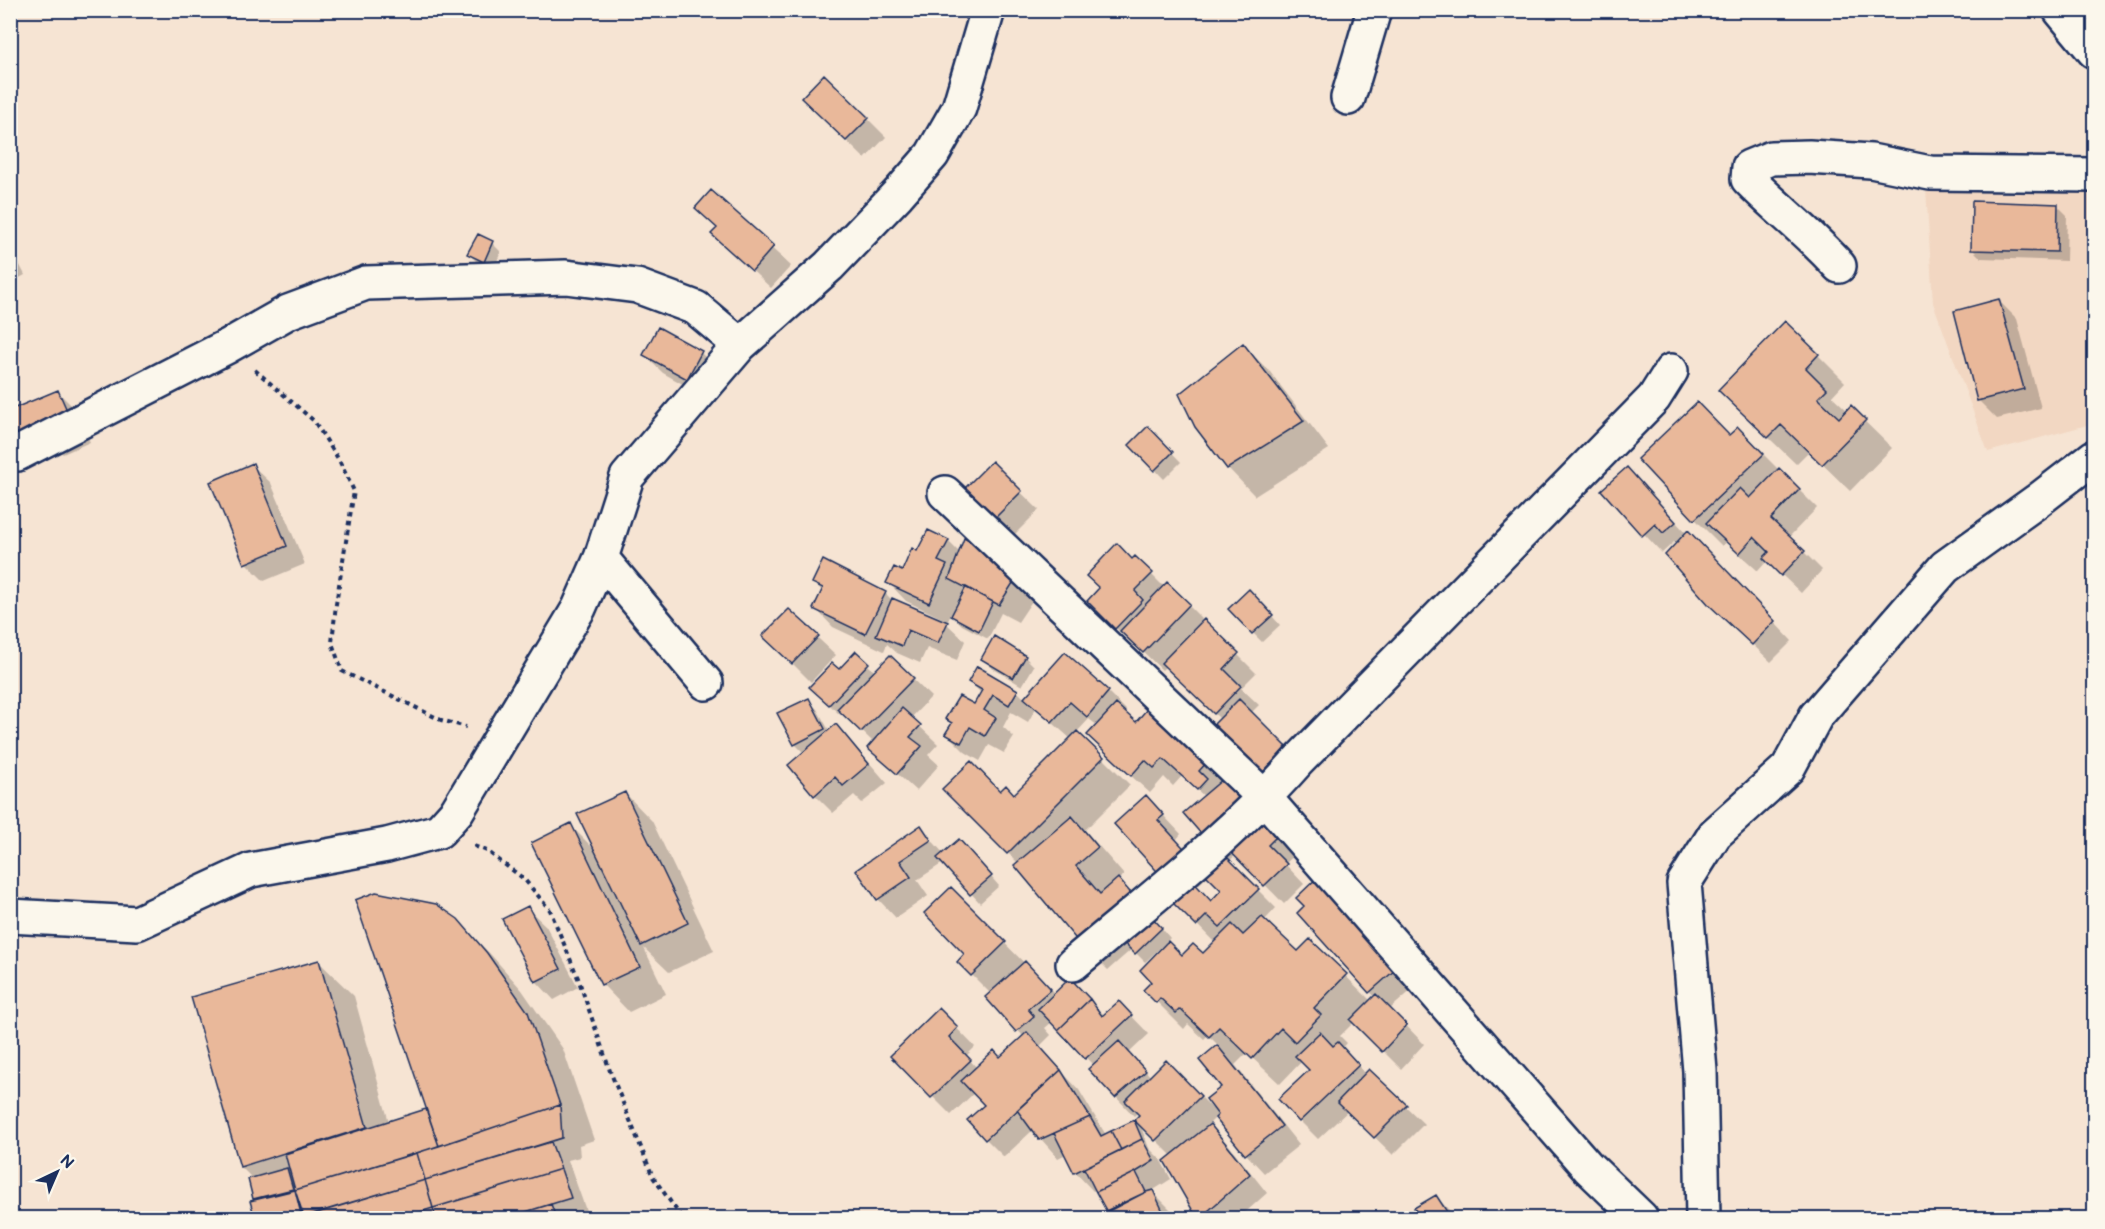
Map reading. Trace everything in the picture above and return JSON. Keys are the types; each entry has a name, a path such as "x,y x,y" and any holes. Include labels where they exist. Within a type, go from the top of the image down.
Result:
{"street":[{"path":"10,916 137,923 252,870 387,844 439,831 457,811 579,608 601,558 627,477 740,345 829,266 932,155 959,108 987,10"},
{"path":"1348,98 1374,10"},
{"path":"2060,10 2094,51"},
{"path":"1839,266 1748,179 1749,167 1770,158 1809,157 1871,161 1930,173 2094,175"},
{"path":"10,451 17,454 228,346 288,312 366,283 566,277 637,286 696,308 740,345"},
{"path":"1073,964 1222,839 1265,798 1297,762 1654,399 1671,371"},
{"path":"1703,1218 1700,1071 1684,883 1715,834 1788,768 1816,716 1945,567 2094,457"},
{"path":"945,493 1265,798 1588,1167 1641,1218"},
{"path":"601,558 706,683"}],"path":[{"path":"228,346 314,421 339,460 354,491 332,643 342,671 441,720 503,737"},
{"path":"439,831 487,851 524,879 550,910 578,978 610,1071 653,1176 682,1218"}],"shaded area":[{"path":"2094,187 2094,421 2087,425 1988,452 1933,303 1926,189"}],"building":[{"path":"824,74 869,118 846,141 801,98"},
{"path":"711,190 774,246 752,271 711,234 717,228 695,208"},
{"path":"1972,201 2058,204 2057,252 1971,250"},
{"path":"478,234 493,241 484,262 467,254"},
{"path":"1999,299 2024,389 1977,401 1954,311"},
{"path":"1785,321 1819,354 1806,368 1827,389 1818,398 1839,418 1851,405 1866,420 1822,465 1781,425 1768,438 1718,390"},
{"path":"658,327 702,351 687,379 643,355"},
{"path":"1243,343 1304,421 1227,469 1195,427 1179,394"},
{"path":"58,390 73,424 10,441 10,410"},
{"path":"1697,402 1729,435 1738,427 1764,454 1694,520 1637,459"},
{"path":"1148,426 1173,452 1154,471 1129,445"},
{"path":"992,461 1022,491 993,520 963,490"},
{"path":"253,463 287,546 244,564 210,482"},
{"path":"1627,467 1676,522 1663,533 1655,524 1642,536 1601,490"},
{"path":"1779,468 1800,489 1771,519 1805,551 1781,576 1763,558 1769,552 1754,537 1739,554 1706,523 1740,488 1750,498"},
{"path":"928,530 949,540 938,561 947,565 929,603 886,583 894,567 902,571 912,548 917,551"},
{"path":"1688,530 1775,621 1752,645 1709,605 1665,555"},
{"path":"964,538 1020,572 999,605 949,579"},
{"path":"1117,543 1132,559 1135,556 1153,573 1135,591 1143,600 1115,629 1087,601 1099,588 1086,576"},
{"path":"823,560 886,592 865,634 813,609 823,588 812,583"},
{"path":"1167,582 1190,604 1143,653 1120,631"},
{"path":"966,587 993,602 979,631 951,616"},
{"path":"1249,589 1273,615 1252,634 1228,609"},
{"path":"892,598 948,622 938,643 908,630 902,646 876,635"},
{"path":"789,609 819,636 792,664 762,636"},
{"path":"1204,619 1239,653 1224,669 1241,686 1214,714 1161,663"},
{"path":"994,636 1026,656 1013,678 981,659"},
{"path":"856,651 869,663 829,705 809,687 832,663 839,669"},
{"path":"1065,652 1109,691 1087,717 1070,702 1052,722 1024,698"},
{"path":"890,655 914,678 861,732 837,709"},
{"path":"977,666 1018,690 1009,705 993,695 984,710 996,718 985,736 970,727 961,743 945,734 952,723 945,719 959,696 974,704 982,690 968,682"},
{"path":"809,698 825,729 794,745 777,713"},
{"path":"1239,699 1292,752 1261,782 1209,729"},
{"path":"1153,702 1209,760 1199,771 1207,779 1197,790 1163,759 1154,768 1145,760 1131,776 1087,735 1116,704 1136,722"},
{"path":"902,708 921,725 910,737 922,746 897,774 867,748"},
{"path":"836,724 869,764 843,786 835,777 814,796 788,765"},
{"path":"1077,731 1104,757 1007,854 942,789 971,761 1000,791 1006,785 1014,794"},
{"path":"1229,774 1257,800 1210,844 1183,813"},
{"path":"625,792 688,923 641,946 577,814"},
{"path":"1146,795 1164,815 1158,820 1191,856 1165,880 1114,824"},
{"path":"1262,810 1285,828 1268,845 1287,864 1264,886 1224,845"},
{"path":"1072,816 1098,847 1076,866 1100,894 1118,878 1135,898 1080,944 1014,865"},
{"path":"571,823 640,967 601,985 531,843"},
{"path":"921,825 931,840 900,861 911,877 877,900 856,870"},
{"path":"959,839 992,876 970,895 937,858"},
{"path":"1219,849 1259,889 1220,927 1207,915 1196,926 1167,897 1188,876 1211,901 1221,890 1199,868"},
{"path":"1322,873 1404,962 1369,993 1297,913 1304,906 1296,898"},
{"path":"951,887 1006,942 971,976 957,962 964,954 924,913"},
{"path":"376,892 436,904 458,919 487,953 528,1012 560,1105 439,1146 355,900"},
{"path":"528,906 561,969 535,982 502,919"},
{"path":"1147,912 1162,928 1135,954 1119,938"},
{"path":"1262,917 1298,951 1310,939 1347,974 1314,1008 1321,1015 1295,1042 1281,1028 1252,1059 1219,1027 1209,1037 1180,1009 1176,1013 1160,998 1156,1003 1143,990 1151,982 1140,970 1168,941 1182,955 1193,944 1203,953 1232,924 1243,935"},
{"path":"319,960 367,1127 240,1167 191,997"},
{"path":"1025,961 1051,989 1028,1009 1034,1016 1016,1032 985,997"},
{"path":"1070,978 1090,999 1058,1030 1038,1009"},
{"path":"1376,994 1407,1025 1382,1052 1350,1020"},
{"path":"1090,999 1102,1016 1119,1001 1132,1015 1085,1059 1058,1030"},
{"path":"939,1008 958,1027 949,1037 971,1060 931,1098 890,1056"},
{"path":"1027,1032 1061,1070 985,1140 967,1120 984,1105 961,1081 994,1050 1000,1057"},
{"path":"1320,1032 1333,1046 1338,1042 1359,1065 1299,1122 1278,1099 1309,1070 1295,1056"},
{"path":"1119,1041 1146,1071 1115,1098 1088,1069"},
{"path":"1217,1045 1282,1126 1245,1155 1215,1118 1218,1115 1206,1099 1221,1087 1199,1060"},
{"path":"1166,1060 1201,1096 1155,1141 1134,1120 1139,1115 1125,1101"},
{"path":"1369,1069 1407,1105 1374,1138 1337,1102"},
{"path":"1061,1070 1090,1117 1039,1140 1017,1110"},
{"path":"560,1105 562,1138 425,1180 417,1153"},
{"path":"426,1109 439,1146 295,1190 285,1154"},
{"path":"1090,1117 1101,1136 1111,1131 1121,1150 1074,1173 1054,1133"},
{"path":"1134,1120 1142,1139 1121,1150 1111,1131"},
{"path":"1210,1124 1250,1174 1200,1218 1197,1218 1164,1161"},
{"path":"1142,1139 1154,1161 1096,1192 1084,1168"},
{"path":"551,1142 561,1169 433,1208 425,1180"},
{"path":"417,1153 425,1180 304,1217 295,1190"},
{"path":"287,1168 293,1189 253,1199 248,1179"},
{"path":"561,1169 571,1198 506,1218 436,1218 433,1208"},
{"path":"1136,1172 1146,1192 1107,1212 1096,1192"},
{"path":"425,1180 433,1208 401,1218 307,1218 306,1216"},
{"path":"295,1190 302,1218 255,1218 250,1201"},
{"path":"1153,1190 1166,1218 1091,1218 1146,1192"},
{"path":"1436,1195 1451,1218 1421,1218 1414,1208"},
{"path":"551,1204 556,1218 506,1218"},
{"path":"433,1208 436,1218 401,1218"}]}
